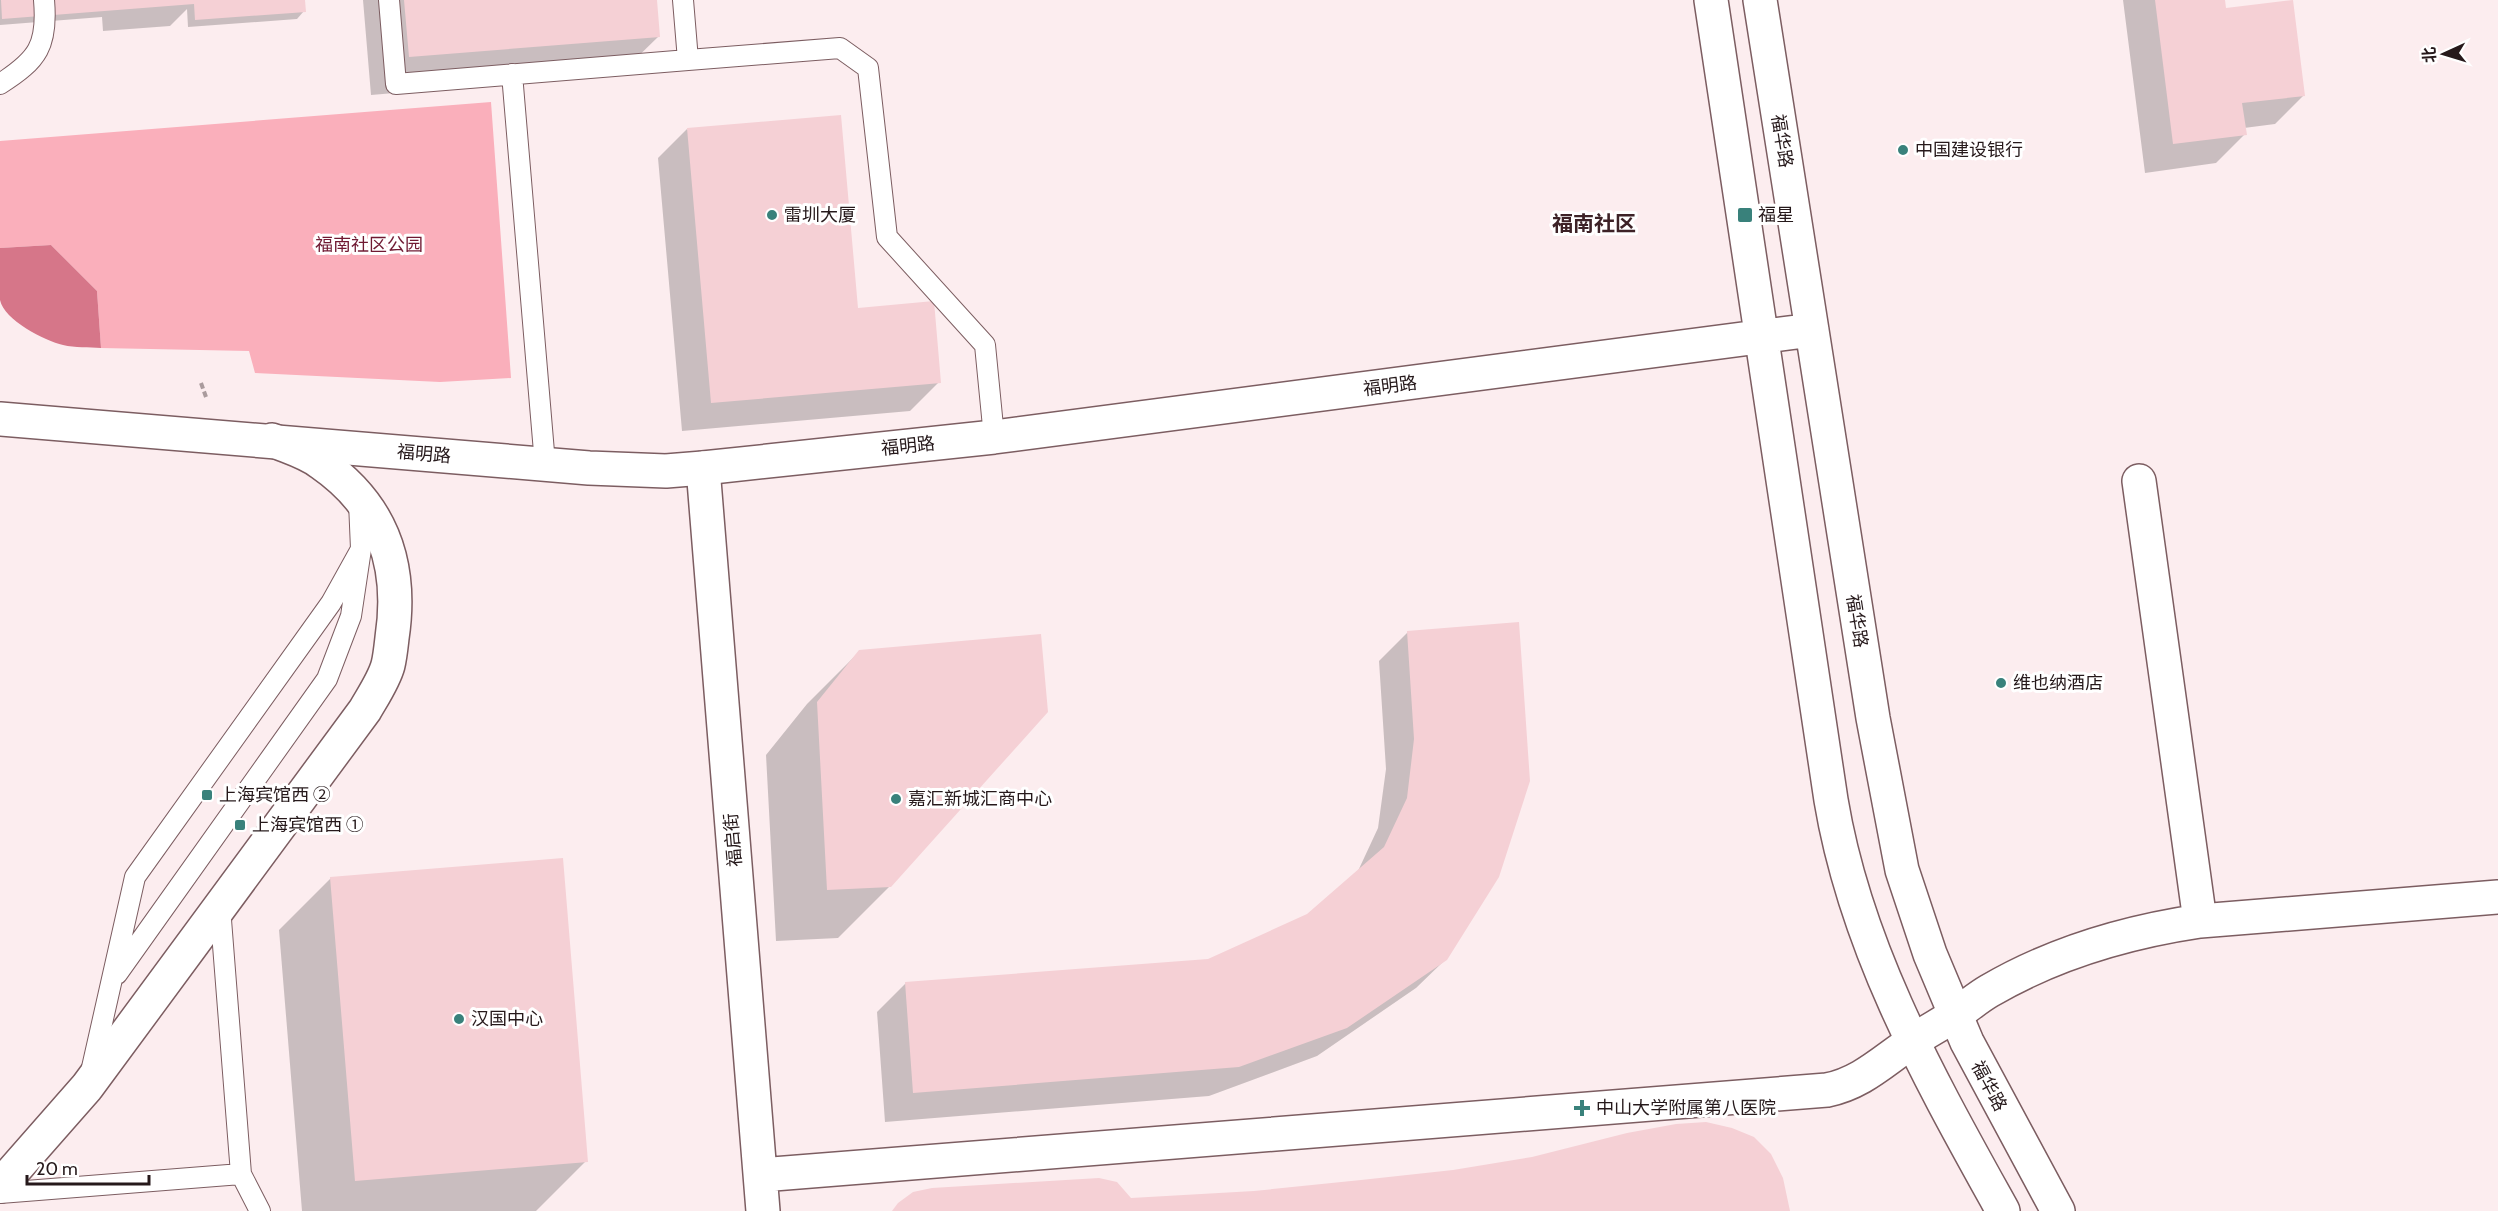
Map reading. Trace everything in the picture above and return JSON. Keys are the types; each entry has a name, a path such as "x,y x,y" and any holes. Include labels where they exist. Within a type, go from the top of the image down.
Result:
{"street":[{"path":"1711,0 1836,828 1851,888 1875,958 1912,1041 2004,1211"},
{"name":"福华路","path":"1760,0 1892,824 1915,914 1955,1015 1983,1074 2058,1211"},
{"name":"福明路","path":"0,418 545,464 630,470 703,468 994,437 1812,330"},
{"path":"0,1186 87,1087 365,710 388,666 396,611 393,563 379,526 359,499 338,476 320,461 272,440"},
{"name":"福启街","path":"703,468 763,1211"},
{"path":"2139,481 2200,921"},
{"path":"761,1175 1827,1090 1846,1086 1859,1080 1912,1041 1955,1015 1988,991 2034,967 2072,951 2119,936 2200,921 2498,897"}],"lane":[{"path":"0,84 34,59 42,45 45,31 44,0"},
{"path":"389,0 396,84 840,48 868,68 887,237 985,345 994,437"},
{"path":"683,0 688,60"},
{"path":"512,74 545,464"},
{"path":"112,981 327,679 351,616 361,549 359,499"},
{"path":"87,1087 135,877 332,603 361,549"},
{"path":"220,907 241,1174 260,1211"},
{"path":"0,1193 241,1174"}],"path":[{"path":"201,383 206,397"}],"green space":[{"name":"福南社区公园","path":"491,102 511,378 440,382 255,373 249,351 101,348 97,291 51,245 0,248 0,141"}],"shaded area":[{"path":"51,245 97,291 101,348 55,343 17,322 3,308 0,300 0,248"}],"building":[{"path":"1,0 305,0 306,12 195,20 194,4 2,19"},
{"path":"404,0 657,0 660,37 409,57"},
{"path":"2155,0 2225,0 2226,8 2293,0 2305,96 2242,103 2247,135 2173,144"},
{"name":"雷圳大厦","path":"841,115 858,308 934,301 941,383 711,403 687,128"},
{"path":"1519,622 1530,781 1499,877 1447,960 1347,1028 1239,1067 913,1093 905,982 1208,959 1307,914 1384,847 1407,798 1414,739 1407,631"},
{"name":"嘉汇新城汇商中心","path":"1041,634 1048,712 891,887 827,890 817,702 859,650"},
{"name":"汉国中心","path":"563,858 588,1162 355,1181 330,877"},
{"path":"1706,1122 1732,1128 1754,1137 1771,1154 1783,1178 1790,1211 892,1211 898,1203 913,1192 932,1188 1099,1178 1117,1182 1131,1198 1254,1191 1453,1170 1532,1157 1627,1133 1676,1124"}],"place":[{"name":"中国建设银行","path":"1903,150"},
{"name":"雷圳大厦","path":"772,215"},
{"name":"福星","path":"1745,215"},
{"name":"维也纳酒店","path":"2001,683"},
{"name":"上海宾馆西 ②","path":"207,795"},
{"name":"嘉汇新城汇商中心","path":"896,799"},
{"name":"上海宾馆西 ①","path":"240,825"},
{"name":"汉国中心","path":"459,1019"},
{"name":"中山大学附属第八医院","path":"1582,1108"}],"district":[{"name":"福南社区","path":"1594,224"}]}
